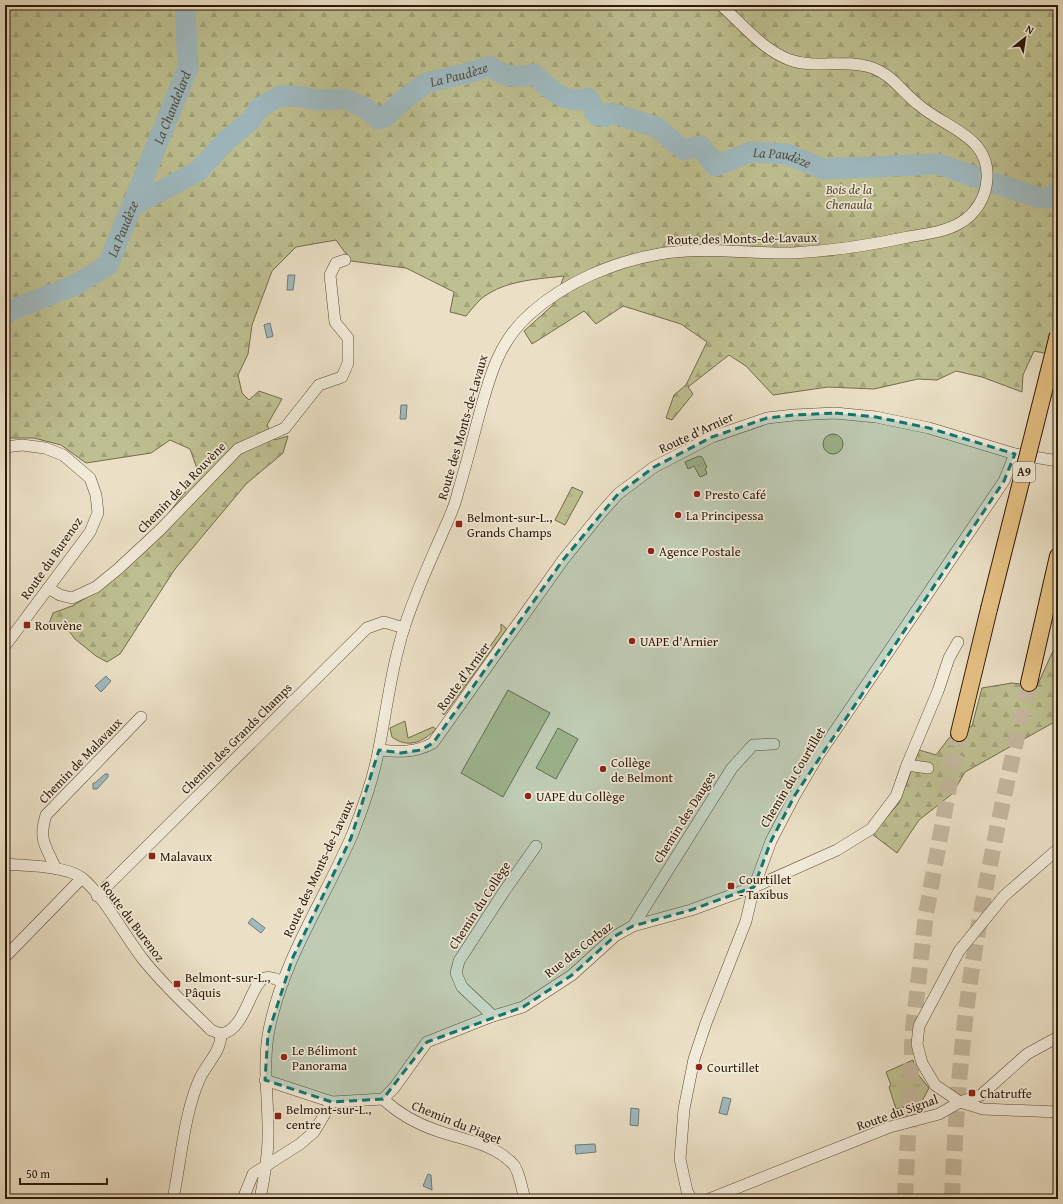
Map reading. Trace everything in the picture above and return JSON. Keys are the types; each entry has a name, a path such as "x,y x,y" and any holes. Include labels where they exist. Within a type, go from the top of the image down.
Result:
{"highway":[{"name":"A9","path":"959,733 1058,335"},
{"path":"1029,683 1058,556"}],"street":[{"name":"Route des Monts-de-Lavaux","path":"260,1199 266,1165 268,1125 265,1080 268,1034 283,982 293,957 351,838 366,797 379,750 392,677 404,628 419,585 456,502 489,376 498,353 511,334 528,314 549,299 569,286 605,268 660,254 706,250 792,253 872,244 945,230 961,223 974,212 984,194 988,175 984,158 974,141 961,131 919,106 897,82 874,68 846,62 815,64 792,60 768,48 721,5"},
{"name":"Chemin de la Rouvène","path":"48,588 60,595 72,598 96,587 160,530 238,449 285,428 319,385 342,377 348,363 348,338 335,322 330,275 336,263 345,260"},
{"name":"Route d'Arnier","path":"379,750 401,753 421,750 433,743 563,560 618,494 654,467 686,449 735,428 767,418 794,415 835,413 876,417 929,428 1015,454 1058,461"},
{"name":"Route du Burenoz","path":"5,448 22,445 46,448 63,455 90,478 96,495 98,513 90,532 5,646"},
{"name":"Chemin du Courtillet","path":"691,1199 686,1191 680,1159 685,1102 694,1059 706,1023 746,921 754,887 771,840 818,756 1004,482 1015,454"},
{"name":"Chemin des Grands Champs","path":"97,896 367,628 384,622 404,628"},
{"name":"Rue des Corbaz","path":"383,1099 394,1088 427,1042 493,1016 523,1008 572,975 615,936 633,926 691,910 754,887 837,850 871,829 896,796 907,765 938,691 949,658 958,642"},
{"name":"Chemin de Malavaux","path":"56,869 44,844 41,830 46,815 141,717"},
{"name":"Chemin des Dauges","path":"633,926 732,768 753,745 774,744"},
{"path":"907,765 928,768"},
{"name":"Chemin du Collège","path":"493,1016 462,987 456,972 463,955 536,846"},
{"path":"1058,849 1004,896 959,951 919,1026 917,1044 922,1063 935,1085 960,1102 983,1109 1058,1112"},
{"name":"Route du Burenoz","path":"5,864 56,869 66,871 82,878 97,896 142,959 211,1030 221,1034"},
{"path":"5,957 82,878"},
{"path":"173,1199 192,1099 200,1077 221,1045 221,1034 226,1033 234,1026 249,1005 259,982 264,978 269,977 283,982"},
{"name":"Route du Signal","path":"710,1199 890,1127 939,1114 960,1102 981,1095 1027,1054 1058,1037"},
{"path":"265,1080 332,1102 383,1099"},
{"name":"Chemin du Piaget","path":"383,1099 399,1113 437,1131 469,1140 502,1155 514,1165 525,1198"},
{"path":"243,1199 253,1174 300,1144 314,1132 332,1102"}],"highlighted area":[{"path":"835,413 876,417 929,428 1015,454 1004,481 795,795 771,841 754,887 691,910 633,926 615,936 572,975 523,1007 427,1042 383,1099 332,1102 265,1080 268,1034 293,957 351,838 379,750 401,753 421,750 433,743 563,560 618,494 654,467 712,437 767,418 794,415"}],"green space":[{"name":"Bois de la Chenaula","path":"5,5 1058,5 1058,356 1034,351 1023,375 1022,392 982,377 956,371 937,380 918,379 874,389 828,387 773,395 746,366 729,355 688,387 693,394 672,420 666,418 674,395 686,385 707,342 681,324 623,306 596,324 584,311 532,344 524,331 553,305 564,276 535,279 515,283 497,289 482,298 466,316 450,312 454,292 406,268 351,261 336,240 296,247 272,271 252,325 248,354 238,375 242,393 249,400 259,391 282,399 267,425 275,440 288,436 283,453 246,484 175,569 120,654 107,662 96,656 75,639 69,631 48,626 53,613 72,606 101,589 128,566 199,474 190,449 170,440 151,453 86,463 61,445 34,438 5,438"},
{"path":"829,434 837,434 843,440 843,448 837,454 829,454 823,448 823,440"},
{"path":"699,456 702,457 707,467 705,468 707,474 700,477 694,466 688,469 685,462"},
{"path":"572,487 583,492 565,525 555,520"},
{"path":"501,624 506,628 506,630 444,715 442,713 501,631"},
{"path":"1058,644 1058,720 965,772 952,794 919,820 897,853 872,834 899,803 919,750 936,755 949,738 972,726 982,688 1012,683 1037,686 1052,653"},
{"path":"508,690 550,713 503,797 461,773"},
{"path":"405,721 408,738 433,727 436,729 421,740 404,743 392,737 390,728"},
{"path":"558,728 578,739 556,779 536,768"},
{"path":"913,1060 917,1073 929,1088 921,1103 896,1109 889,1087 891,1085 886,1072"}],"water":[{"path":"288,275 295,275 293,290 287,290"},
{"path":"270,323 273,336 267,338 264,325"},
{"path":"401,405 407,405 406,419 400,419"},
{"path":"106,676 111,681 101,692 95,686"},
{"path":"105,774 108,774 108,777 97,789 93,789 93,783"},
{"path":"252,918 265,928 261,933 248,923"},
{"path":"723,1097 731,1099 727,1115 719,1113"},
{"path":"631,1108 639,1109 638,1126 630,1125"},
{"path":"595,1144 596,1152 576,1154 575,1145"},
{"path":"428,1174 431,1175 432,1190 423,1186"}],"waterway":[{"name":"La Chandelard","path":"5,313 77,284 108,265 188,68 185,5"},
{"name":"La Paudèze","path":"133,206 198,171 227,140 251,120 259,108 280,96 296,96 319,100 345,99 367,109 378,119 385,117 402,101 426,83 468,73 489,66 510,76 534,74 558,94 572,99 580,100 588,98 597,115 605,116 612,113 656,127 684,150 701,146 715,166 751,152 787,154 823,169 938,164 1036,197 1047,198 1058,191"}],"tunnel":[{"path":"952,1199 958,1090 970,982 989,870 1029,683"},
{"path":"905,1199 913,1028 926,914 959,733"}],"place":[{"name":"Presto Café","path":"697,494"},
{"name":"La Principessa","path":"678,515"},
{"name":"Belmont-sur-L., Grands Champs","path":"459,524"},
{"name":"Agence Postale","path":"651,551"},
{"name":"Rouvène","path":"27,625"},
{"name":"UAPE d'Arnier","path":"632,641"},
{"name":"Collège de Belmont","path":"603,769"},
{"name":"UAPE du Collège","path":"528,796"},
{"name":"Malavaux","path":"152,856"},
{"name":"Courtillet - Taxibus","path":"731,886"},
{"name":"Belmont-sur-L., Pâquis","path":"177,984"},
{"name":"Le Bélimont Panorama","path":"284,1057"},
{"name":"Courtillet","path":"699,1067"},
{"name":"Chatruffe","path":"972,1093"},
{"name":"Belmont-sur-L., centre","path":"278,1116"}]}
